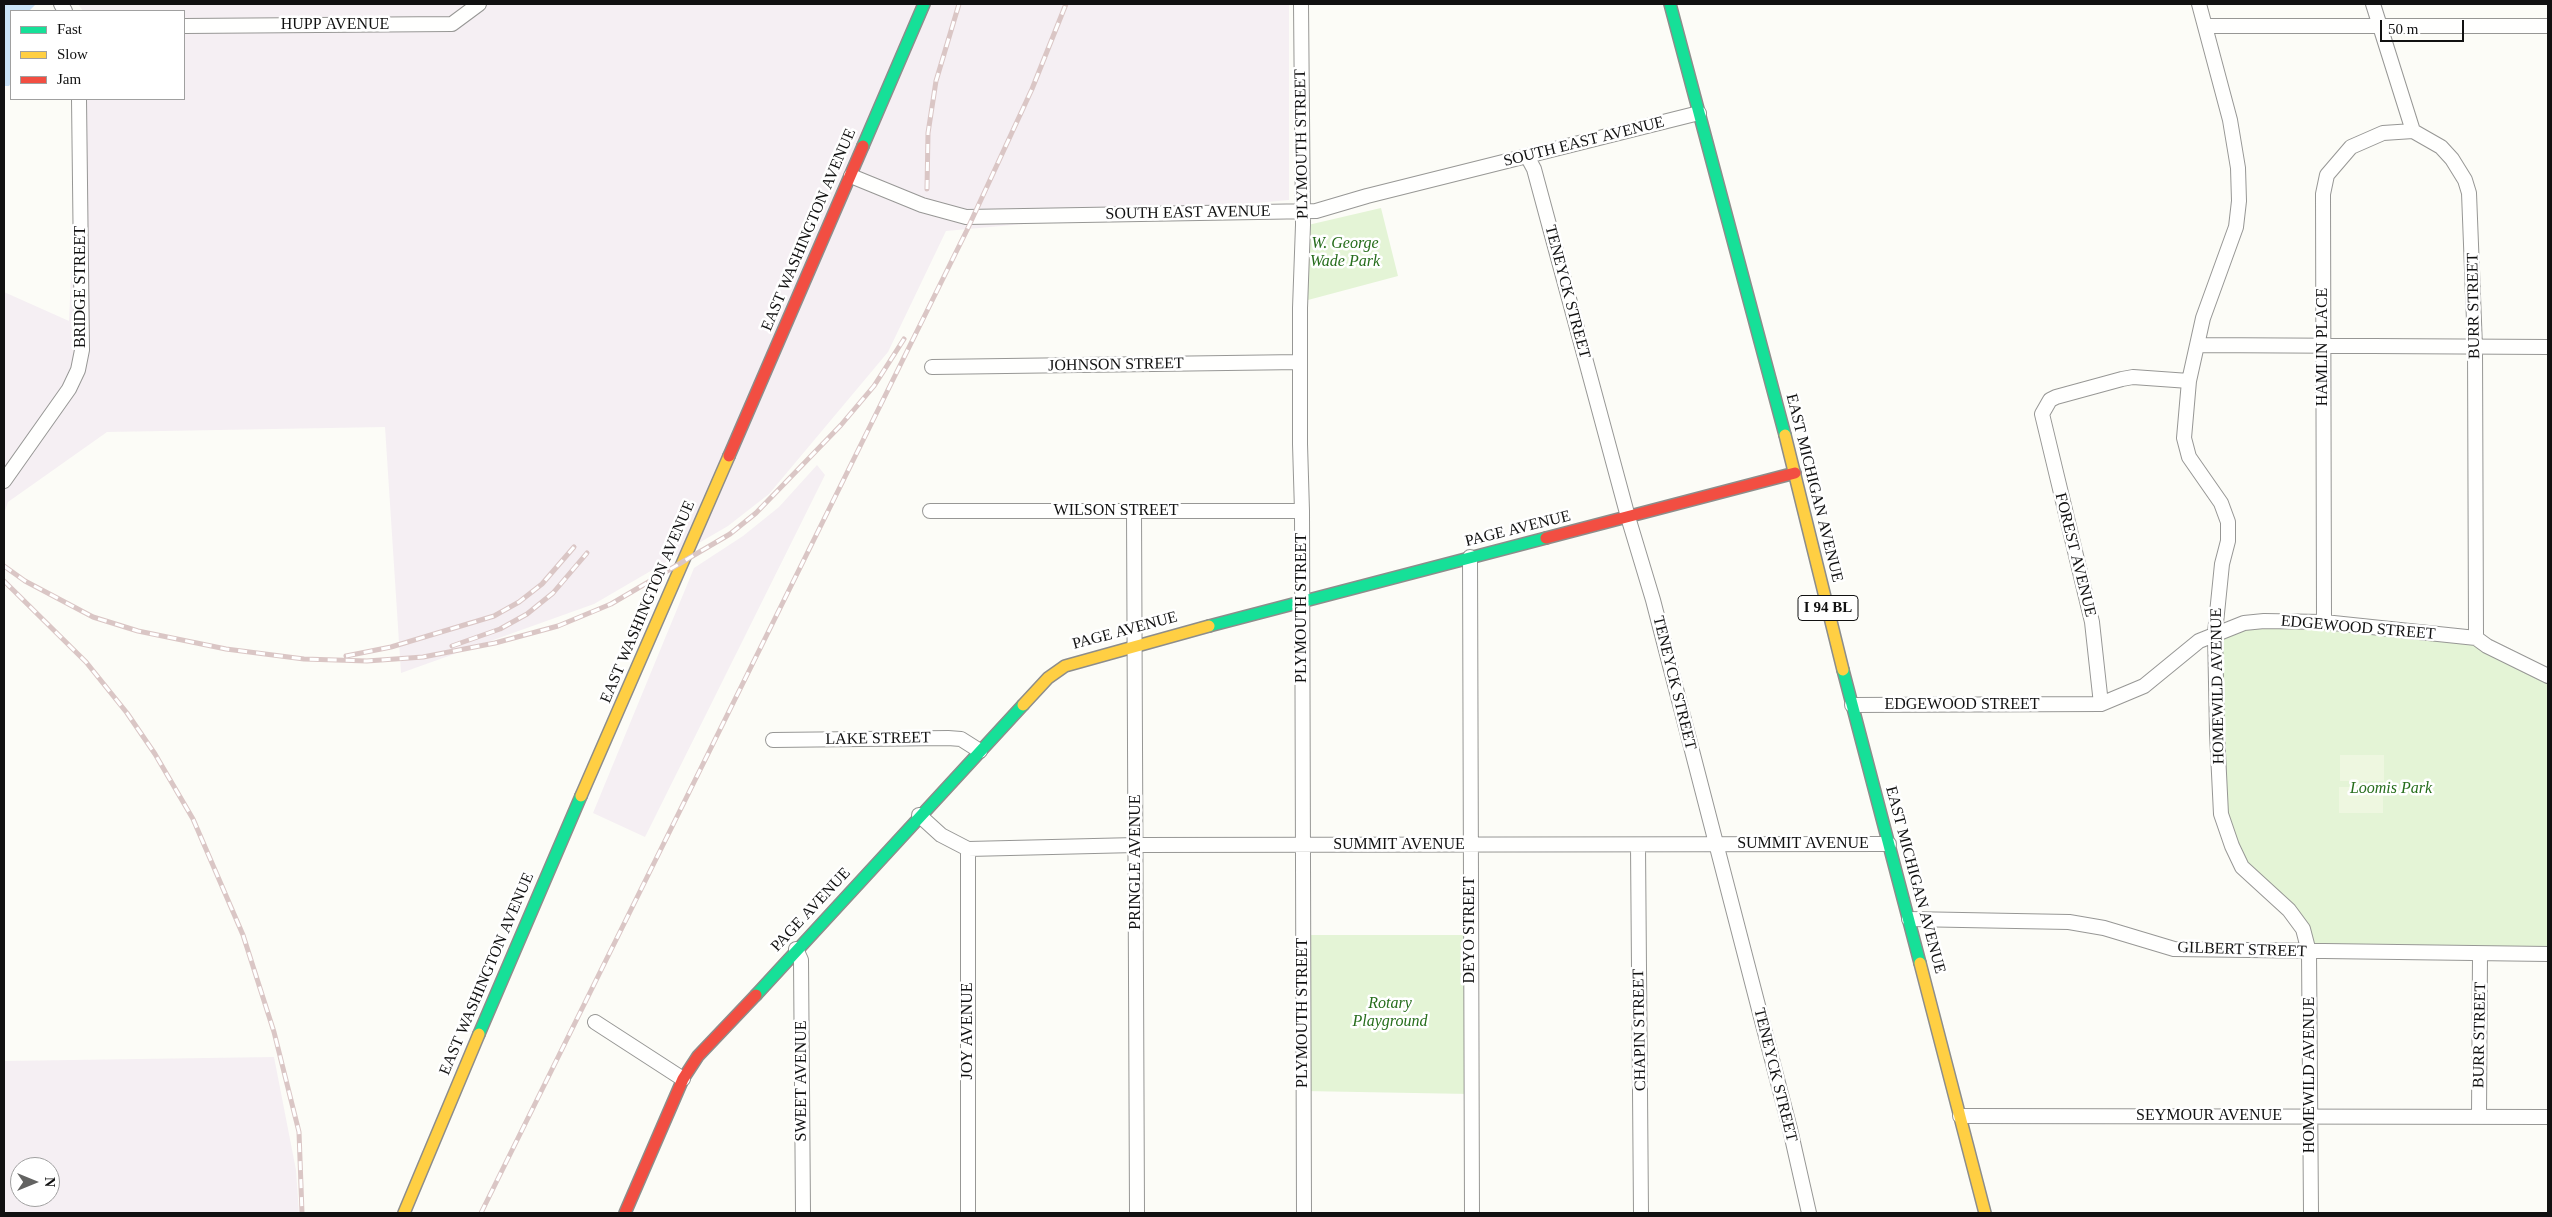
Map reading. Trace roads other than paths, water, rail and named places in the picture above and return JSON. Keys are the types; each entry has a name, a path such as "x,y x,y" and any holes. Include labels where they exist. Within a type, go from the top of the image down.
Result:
{"street":[{"name":"HUPP AVENUE","path":"185,26 452,24 479,4"},
{"name":"EAST WASHINGTON AVENUE","path":"404,1213 512,956 924,4"},
{"name":"PLYMOUTH STREET","path":"1301,4 1300,444 1302,511 1304,1213"},
{"name":"EAST MICHIGAN AVENUE","path":"1670,4 1795,474 1852,705 1985,1213"},
{"name":"HOMEWILD AVENUE","path":"2199,4 2230,120 2238,168 2239,201 2236,227 2203,318 2190,381 2184,438 2189,457 2220,503 2228,522 2228,541 2218,592 2215,633 2221,814 2242,868 2289,910 2303,929 2309,952 2311,1213"},
{"path":"2374,4 2379,26 2414,131"},
{"path":"2206,26 2548,26"},
{"name":"BRIDGE STREET","path":"4,481 69,389 78,370 82,350 79,100"},
{"name":"SOUTH EAST AVENUE","path":"851,176 922,205 966,217 1316,211 1358,198 1699,113"},
{"name":"HAMLIN PLACE","path":"2324,622 2323,194 2326,175 2351,147 2382,133 2414,131"},
{"name":"BURR STREET","path":"2414,131 2441,147 2452,159 2465,180 2469,193 2475,347 2476,638"},
{"name":"TENEYCK STREET","path":"1527,156 1534,169 1628,517 1650,591 1790,1129 1809,1213"},
{"path":"2197,345 2323,347 2548,346"},
{"name":"JOHNSON STREET","path":"932,367 1300,362"},
{"name":"FOREST AVENUE","path":"2101,704 2092,622 2042,414 2045,407 2056,397 2133,377 2190,381"},
{"name":"PAGE AVENUE","path":"625,1213 683,1079 698,1056 776,974 796,949 919,815 1057,671 1076,660 1134,644 1795,474"},
{"name":"WILSON STREET","path":"930,511 1302,511"},
{"name":"PRINGLE AVENUE","path":"1134,511 1137,1213"},
{"name":"DEYO STREET","path":"1470,557 1472,1213"},
{"name":"EDGEWOOD STREET","path":"1852,705 2101,704 2144,686 2199,641 2244,623 2264,621 2324,622 2476,638 2487,646 2548,676"},
{"name":"LAKE STREET","path":"773,740 948,738 961,739 980,752"},
{"name":"SUMMIT AVENUE","path":"919,815 941,835 968,849 1136,845 1638,846 1889,844"},
{"name":"CHAPIN STREET","path":"1638,846 1641,1213"},
{"name":"JOY AVENUE","path":"968,849 968,1213"},
{"name":"GILBERT STREET","path":"1909,919 2069,922 2104,928 2174,950 2548,954"},
{"name":"SWEET AVENUE","path":"796,949 801,960 803,1213"},
{"name":"BURR STREET","path":"2479,1116 2480,954"},
{"path":"595,1022 683,1079"},
{"name":"SEYMOUR AVENUE","path":"1960,1116 2548,1117"}],"water":[{"path":"4,4 36,4 30,10 10,10 10,84 4,86"}],"railway":[{"path":"927,189 928,133 936,81 959,4"},
{"path":"481,1213 967,230 1032,89 1066,4"},
{"path":"4,566 25,581 93,617 138,631 226,649 304,659 367,661 423,657 495,643 558,626 611,604 730,534 756,513 841,425 874,386 904,339"},
{"path":"346,656 391,647 494,616 519,602 542,584 574,547"},
{"path":"452,646 500,629 527,614 553,593 587,553"},
{"path":"4,581 86,662 127,713 155,754 193,819 243,935 274,1032 299,1132 302,1213"}],"park label":[{"name":"W. George Wade Park","path":"1345,253"},
{"name":"Loomis Park","path":"2391,789"},
{"name":"Rotary Playground","path":"1390,1013"}]}
